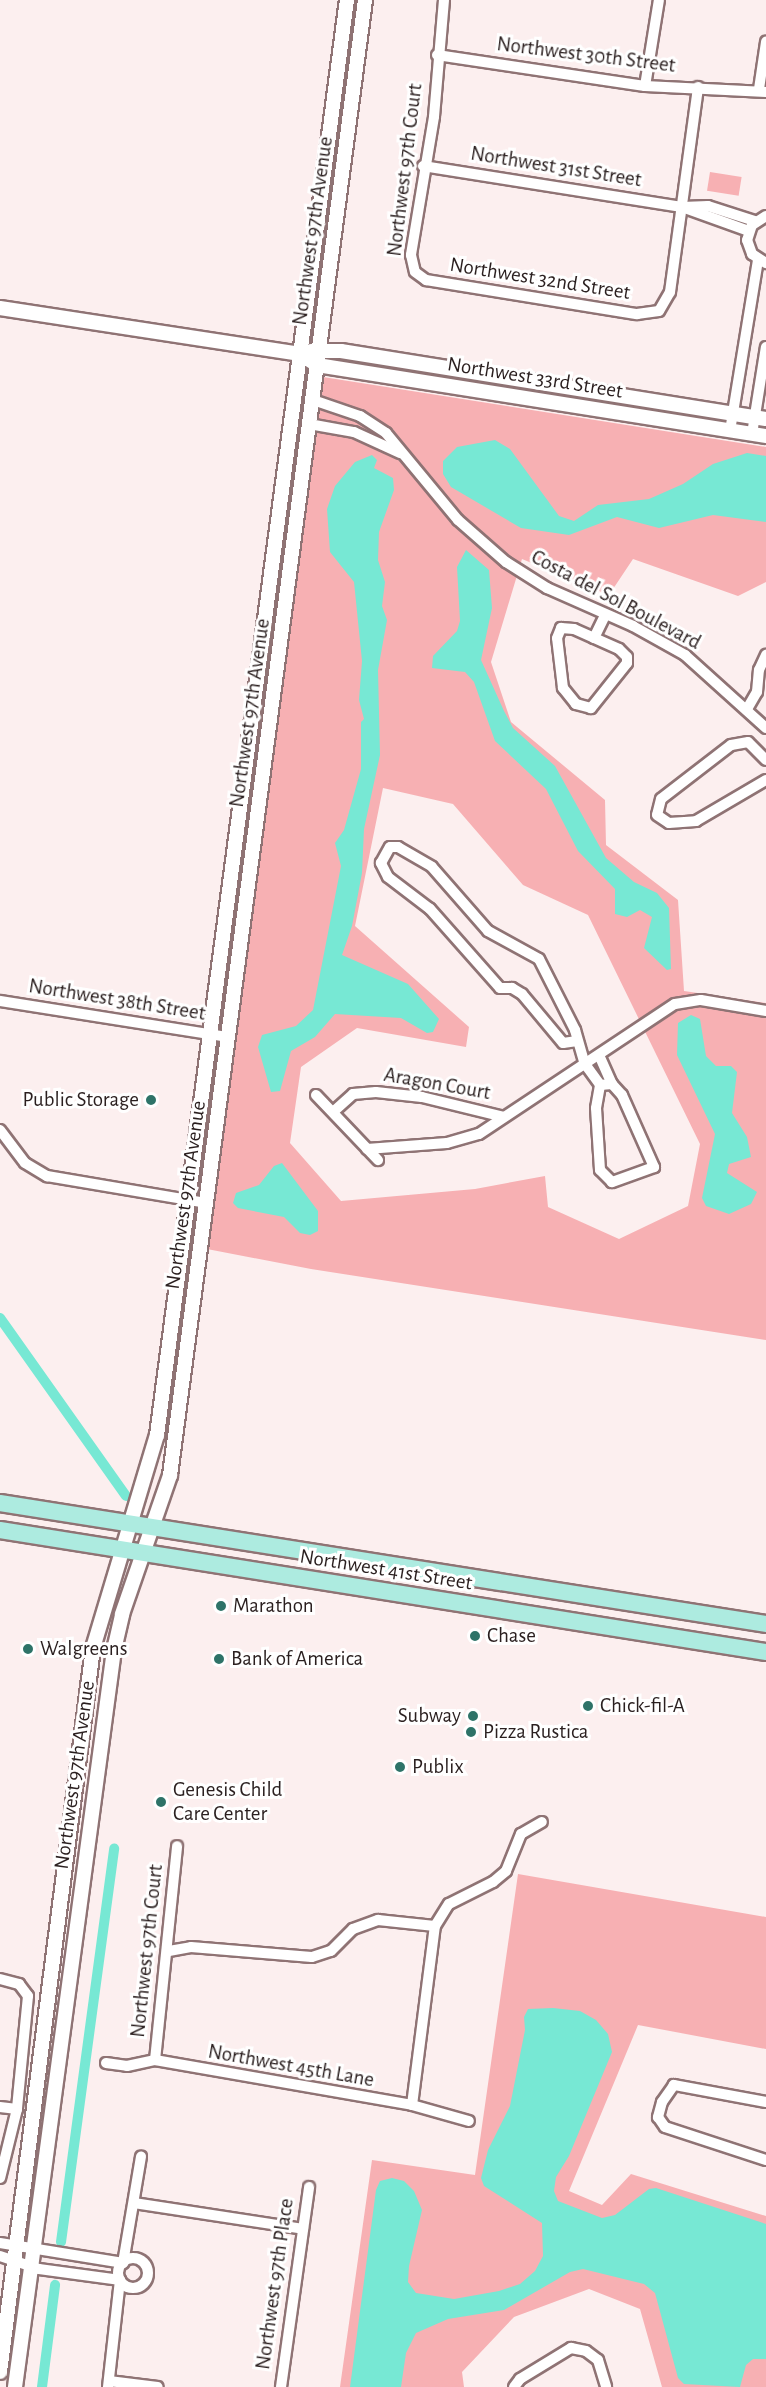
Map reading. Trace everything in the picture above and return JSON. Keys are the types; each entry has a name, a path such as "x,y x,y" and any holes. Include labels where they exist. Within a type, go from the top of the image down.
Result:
{"main road":[{"name":"Northwest 41st Street","path":"0,1503 766,1624"},
{"name":"Northwest 41st Street","path":"0,1530 766,1652"}],"street":[{"name":"Northwest 97th Avenue","path":"0,2372 90,1665 101,1614 132,1524 157,1435 347,0"},
{"name":"Northwest 97th Avenue","path":"15,2387 108,1687 122,1614 170,1475 365,0"},
{"name":"Northwest 97th Court","path":"415,272 411,255 423,166 435,110 437,55 444,0"},
{"path":"645,86 659,0"},
{"path":"762,90 766,42"},
{"name":"Northwest 30th Street","path":"437,55 645,86 762,90"},
{"path":"682,207 698,87"},
{"name":"Northwest 31st Street","path":"423,166 682,207 752,226"},
{"name":"Northwest 32nd Street","path":"415,272 435,282 637,314 661,309 670,292 682,207"},
{"path":"730,431 762,262 748,245 752,226 766,216"},
{"name":"Northwest 33rd Street","path":"0,308 300,354 317,364 759,435"},
{"path":"759,435 766,347"},
{"name":"Northwest 33rd Street","path":"300,354 319,348 760,418"},
{"name":"Costa del Sol Boulevard","path":"313,400 373,424 391,438 401,453 483,544 537,583 650,635 698,664 766,728"},
{"name":"Costa del Sol Boulevard","path":"309,424 354,432 401,453"},
{"path":"266,613 284,615"},
{"path":"594,638 605,615"},
{"path":"564,627 594,638 624,652 627,660 596,704 588,709 576,704 563,688 558,635 564,627"},
{"path":"747,709 761,691 766,655"},
{"path":"765,755 748,742 727,747 661,799 657,815 669,823 696,821 766,780"},
{"path":"577,1041 562,1043 522,994 512,988 500,988 430,909 388,877 381,863 390,847 399,846 432,867 488,931 539,959 577,1041 585,1064 600,1085 596,1108 600,1170 612,1182 654,1167 622,1095 612,1084 599,1054"},
{"path":"229,885 248,887"},
{"path":"367,1149 456,1141 479,1134 675,1004 696,1000 766,1011"},
{"name":"Northwest 38th Street","path":"0,1001 228,1037"},
{"path":"600,1085 612,1084"},
{"name":"Aragon Court","path":"333,1112 353,1094 376,1092 422,1097 504,1117"},
{"path":"316,1095 378,1160"},
{"path":"0,1130 25,1163 47,1176 206,1203"},
{"path":"411,2105 435,1926 449,1904 493,1882 506,1871 521,1834 542,1822"},
{"name":"Northwest 97th Court","path":"154,2060 169,1951 166,1934 177,1846"},
{"path":"169,1951 191,1947 312,1957 331,1951 353,1929 378,1920 435,1926"},
{"path":"0,1979 19,1984 28,1996 16,2109 0,2178"},
{"name":"Northwest 45th Lane","path":"106,2063 128,2066 154,2060 411,2105 469,2121"},
{"path":"766,2102 674,2085 662,2102 658,2117 661,2123 766,2160"},
{"path":"0,2107 16,2109"},
{"path":"141,2157 120,2280 109,2384 158,2387"},
{"name":"Northwest 97th Place","path":"281,2387 309,2187"},
{"path":"134,2203 303,2229"},
{"path":"0,2243 15,2253 31,2266 120,2280 127,2287 136,2288 145,2283 148,2274 145,2264 137,2259 123,2263 33,2251 15,2253 0,2256"},
{"path":"514,2387 520,2379 571,2348 586,2351 598,2360 606,2387"}],"shaded area":[{"path":"710,172 742,177 739,196 707,191"},
{"path":"323,377 766,447 766,582 738,596 633,559 609,595 522,559 491,662 511,722 605,800 606,845 678,900 684,991 766,1003 766,1340 311,1269 207,1249","holes":["383,788 453,804 523,885 588,915 700,1144 688,1206 619,1239 548,1207 545,1176 475,1189 341,1201 290,1143 301,1067 357,1028 466,1047 469,1027 355,926"]},
{"path":"495,440 510,449 559,516 574,521 598,505 649,499 683,484 713,464 747,453 766,456 766,522 713,515 659,528 617,517 569,535 521,528 451,487 443,474 443,461 457,447"},
{"path":"372,455 377,460 374,468 393,478 394,490 379,532 378,560 385,582 382,606 387,620 378,670 380,755 364,829 362,873 352,926 342,955 408,984 439,1019 433,1032 427,1033 401,1018 335,1014 315,1037 291,1051 280,1091 271,1092 258,1047 262,1035 296,1026 313,1010 341,866 335,843 344,830 361,769 361,722 364,719 359,700 362,661 354,582 330,552 327,509 335,486 355,462"},
{"path":"466,550 489,570 492,608 481,660 504,711 513,728 555,766 606,858 634,882 657,893 669,908 671,969 667,970 644,948 652,917 640,910 627,917 615,914 615,889 578,851 546,789 495,741 474,682 465,672 432,668 433,656 457,631 460,621 457,567"},
{"path":"691,1015 700,1019 706,1056 716,1066 731,1066 737,1072 732,1113 747,1137 751,1157 729,1164 727,1173 757,1192 751,1204 729,1214 706,1206 702,1198 715,1134 677,1055 678,1023"},
{"path":"282,1163 318,1211 318,1231 310,1235 300,1233 284,1217 238,1208 233,1203 236,1193 259,1185 274,1166"},
{"path":"518,1874 766,1917 766,2049 638,2025 569,2191 602,2205 631,2174 766,2216 766,2387 662,2387 640,2309 589,2289 514,2317 462,2372 464,2387 340,2387 372,2160 475,2175"},
{"path":"553,2008 580,2011 596,2020 608,2034 612,2052 569,2156 556,2177 554,2191 558,2201 602,2218 615,2215 649,2189 656,2188 766,2224 766,2359 753,2359 746,2365 740,2387 684,2384 678,2378 655,2293 644,2284 583,2269 570,2272 504,2310 448,2319 416,2333 406,2353 401,2387 350,2387 376,2190 380,2181 392,2178 404,2181 414,2191 422,2210 409,2266 408,2282 416,2293 454,2299 499,2291 520,2284 535,2271 543,2256 542,2223 484,2186 481,2178 488,2150 510,2106 525,2030 524,2017 528,2009"}],"waterway":[{"path":"0,1318 126,1496"},
{"path":"61,2242 114,1849"},
{"path":"42,2387 55,2285"}],"place":[{"name":"Public Storage","path":"151,1100"},
{"name":"Marathon","path":"221,1606"},
{"name":"Chase","path":"475,1636"},
{"name":"Walgreens","path":"28,1649"},
{"name":"Bank of America","path":"219,1659"},
{"name":"Chick-fil-A","path":"588,1706"},
{"name":"Subway","path":"473,1716"},
{"name":"Pizza Rustica","path":"471,1732"},
{"name":"Publix","path":"400,1767"},
{"name":"Genesis Child Care Center","path":"161,1802"}]}
